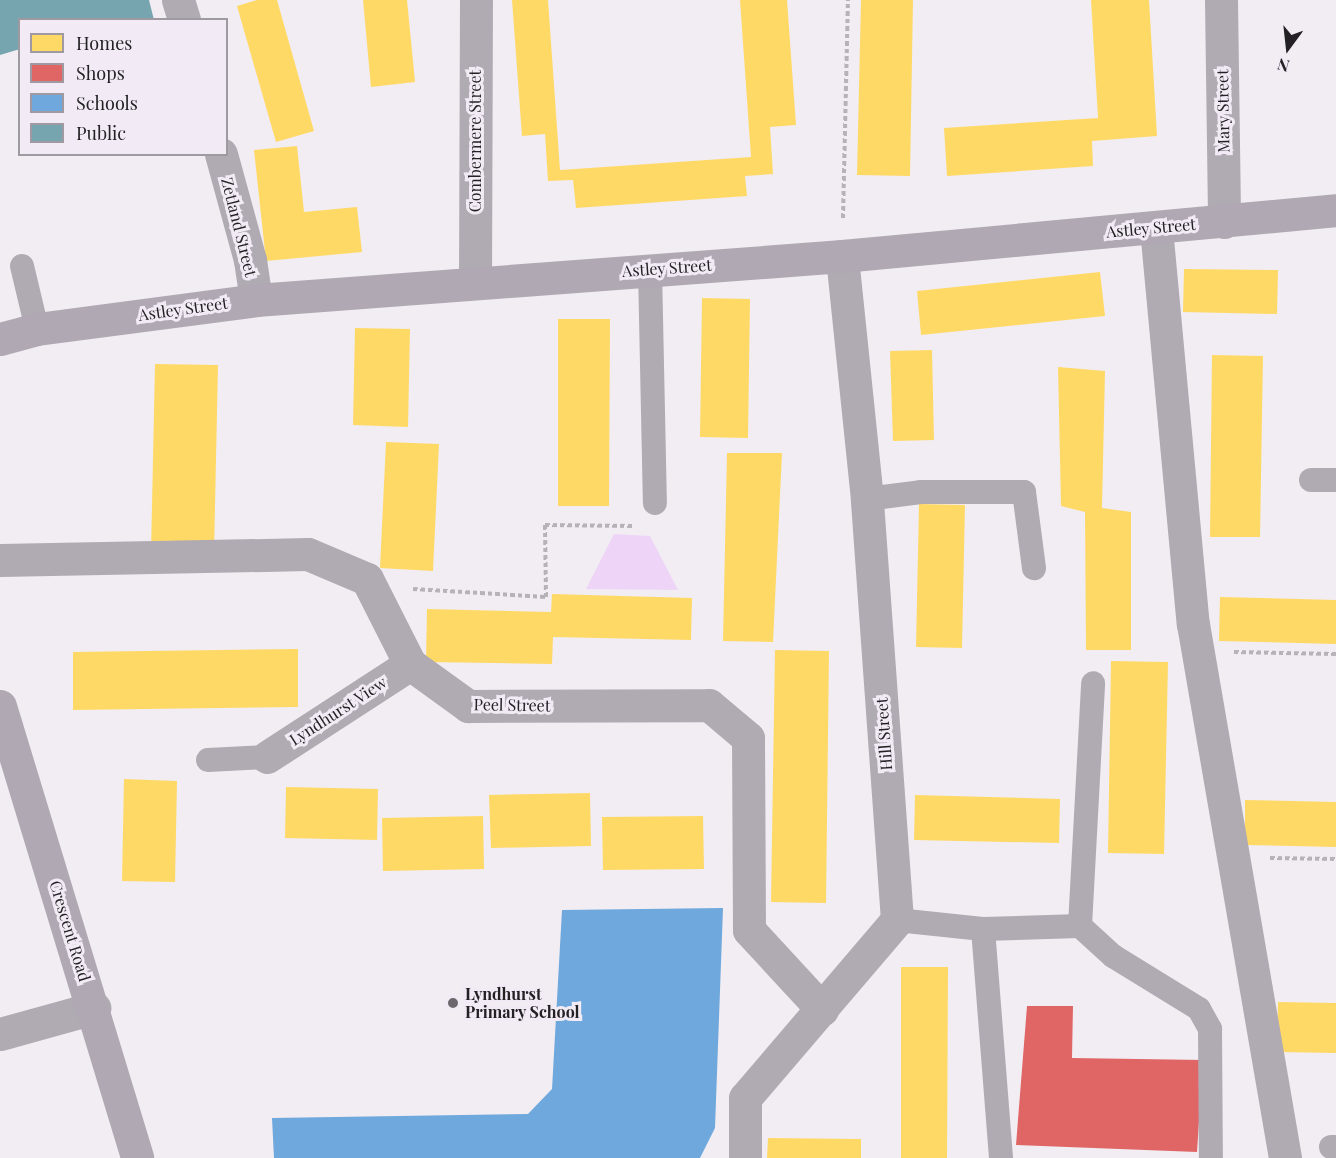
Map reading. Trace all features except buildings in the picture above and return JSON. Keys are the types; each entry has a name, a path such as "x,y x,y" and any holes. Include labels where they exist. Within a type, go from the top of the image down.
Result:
{"main road":[{"name":"Astley Street","path":"0,339 37,329 256,300 842,256 1336,210"},
{"name":"Crescent Road","path":"0,706 94,1008 137,1158"}],"street":[{"path":"178,0 183,18"},
{"name":"Combermere Street","path":"475,283 476,0"},
{"name":"Mary Street","path":"1221,0 1224,222"},
{"name":"Zetland Street","path":"222,156 250,260 256,300"},
{"path":"1156,228 1198,651 1285,1158"},
{"name":"Hill Street","path":"842,256 867,499 897,920"},
{"name":"Peel Street","path":"0,560 308,554 367,579 410,664 468,706 709,705 748,738 749,930 822,1009"},
{"name":"Lyndhurst View","path":"267,757 410,664"},
{"path":"745,1158 745,1098 897,920"},
{"path":"0,1034 94,1008"}],"lane":[{"path":"22,266 37,329"},
{"path":"650,269 655,503"},
{"path":"1311,480 1336,480"},
{"path":"867,499 921,492 1024,492 1034,568"},
{"path":"1080,926 1093,683"},
{"path":"208,760 267,757"},
{"path":"897,920 983,929 1080,926 1113,956 1199,1009 1210,1029 1211,1158"},
{"path":"983,929 1001,1158"}],"path":[{"path":"842,256 848,0"},
{"path":"380,604 406,589 546,597 545,525 649,527 655,503"},
{"path":"1198,651 1336,654"},
{"path":"1233,857 1336,859"}],"shaded area":[{"path":"614,534 650,536 678,590 586,589"}],"place":[{"name":"Lyndhurst Primary School","path":"453,1003"}]}
